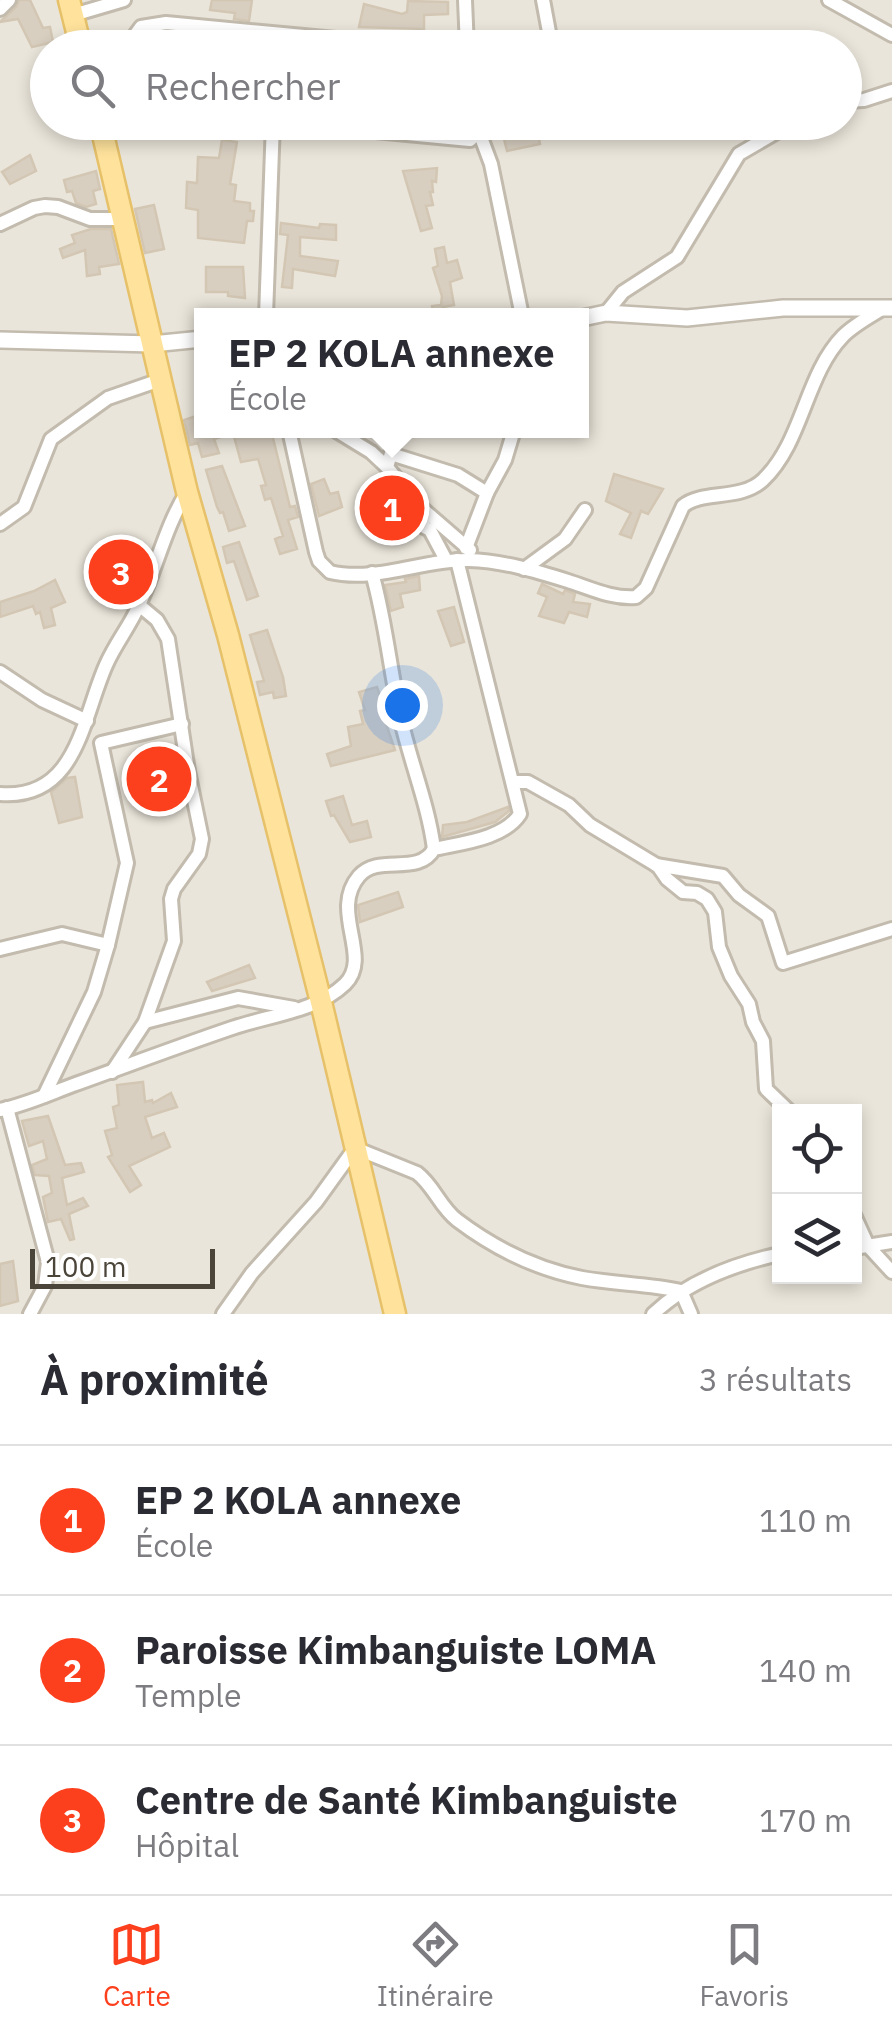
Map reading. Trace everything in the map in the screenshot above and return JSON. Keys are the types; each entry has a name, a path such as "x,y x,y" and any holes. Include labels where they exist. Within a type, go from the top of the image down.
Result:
{"main road":[{"path":"105,140 187,492 228,635 396,1314"}],"street":[{"path":"0,10 9,0"},
{"path":"465,0 466,30"},
{"path":"543,0 549,30"},
{"path":"829,0 892,35"},
{"path":"71,8 119,1"},
{"path":"139,30 150,23 232,30"},
{"path":"862,100 892,91"},
{"path":"266,308 272,140"},
{"path":"483,140 520,308"},
{"path":"606,313 622,292 678,257 739,154 763,140"},
{"path":"0,224 45,206 90,220 125,219"},
{"path":"589,317 606,313 687,318 783,308 887,309"},
{"path":"291,438 319,561 330,572 372,573 456,556 524,568 612,596 640,595 683,506 692,500 740,492 766,478 837,344 856,325 887,309"},
{"path":"0,340 152,344 194,340"},
{"path":"0,524 24,507 51,439 108,398 160,380"},
{"path":"348,438 390,460 440,468 487,493"},
{"path":"396,438 390,460 456,556 520,814 516,821 481,838 434,850"},
{"path":"456,556 505,460 512,438"},
{"path":"0,794 34,793 71,755 107,662 139,606 174,513 187,492"},
{"path":"418,505 424,527 456,556"},
{"path":"524,568 565,539 585,510"},
{"path":"30,1314 45,1286 48,1262 4,1109 232,1028 321,1002 346,984 356,960 347,910 350,888 372,865 412,864 431,856 434,850 424,794 403,728 390,646 372,573"},
{"path":"112,1072 146,1022 174,941 174,889 199,854 202,838 168,638 158,620 139,606"},
{"path":"0,672 42,700 87,720"},
{"path":"44,1096 94,992 127,863 101,743 182,724"},
{"path":"513,782 528,782 569,805 590,824 655,865 683,892 697,893 706,900 715,912 719,947 749,1004 763,1041 766,1089 782,1104"},
{"path":"655,865 723,876 738,895 768,916 783,963 892,929"},
{"path":"0,949 62,934 108,945"},
{"path":"146,1022 238,998 297,1009"},
{"path":"224,1314 252,1273 316,1202 355,1148 417,1174 426,1180 452,1216 498,1248 522,1259 580,1278 682,1291"},
{"path":"862,1247 892,1242"},
{"path":"862,1248 892,1272"},
{"path":"653,1314 682,1291 727,1269 772,1256"},
{"path":"682,1291 690,1314"}],"shaded area":[{"path":"0,0 892,0 892,1314 0,1314"}],"building":[{"path":"19,0 30,0 43,28 51,30 30,30 30,43 18,19 0,22"},
{"path":"212,0 252,0 249,21 234,19 235,13 210,10"},
{"path":"408,1 448,2 448,14 424,15 424,29 359,27 364,4 402,14 407,12"},
{"path":"222,140 237,142 230,184 236,185 234,201 250,203 250,211 254,211 253,221 247,221 244,243 198,238 198,210 186,208 187,182 197,183 198,157 219,158"},
{"path":"504,140 539,140 540,144 507,151"},
{"path":"30,155 36,171 10,184 2,172"},
{"path":"437,168 430,192 433,205 426,206 432,228 421,231 403,171"},
{"path":"96,171 100,189 93,191 96,204 86,207 76,203 64,180"},
{"path":"154,205 164,249 145,253 135,209"},
{"path":"281,223 319,228 320,224 336,225 336,240 300,237 300,256 338,261 335,276 293,269 292,288 282,287 288,235 280,234"},
{"path":"91,229 111,229 119,264 99,267 100,274 87,276 85,250 63,258 60,249 75,243 72,235"},
{"path":"444,247 447,263 457,260 462,278 450,282 454,305 443,308 432,306 441,305 442,296 433,268 438,266 435,249"},
{"path":"206,267 243,267 245,298 228,296 228,292 206,292"},
{"path":"194,417 194,438 217,438 214,439 219,453 202,457 198,443 190,445 184,420"},
{"path":"234,438 273,438 290,507 295,506 298,517 288,520 297,549 280,554 275,539 283,536 271,498 265,500 261,486 266,485 258,459 241,462"},
{"path":"222,466 245,526 229,531 206,470"},
{"path":"614,474 663,489 648,514 641,511 631,538 620,534 631,513 606,501"},
{"path":"324,479 330,494 338,492 342,507 319,516 311,484"},
{"path":"239,542 258,596 247,600 234,561 227,563 223,547"},
{"path":"419,576 420,590 400,594 403,607 391,611 385,585"},
{"path":"55,580 65,602 51,608 55,625 44,628 40,612 36,614 33,606 0,617 0,602"},
{"path":"542,584 563,594 565,590 575,594 573,602 590,604 587,617 569,612 564,623 539,616 547,597 538,593"},
{"path":"454,607 464,642 451,646 438,611"},
{"path":"267,630 286,696 274,698 273,692 260,695 257,682 264,681 250,635"},
{"path":"377,687 395,750 331,766 327,754 351,746 348,727 363,724 360,711 365,710 359,692"},
{"path":"75,777 82,817 59,823 51,792 67,778"},
{"path":"343,796 352,825 367,821 371,837 350,842 334,815 331,816 326,801"},
{"path":"508,807 509,811 495,822 442,837 443,825 467,822"},
{"path":"398,892 403,907 360,922 358,905"},
{"path":"249,965 255,978 212,991 207,982"},
{"path":"143,1082 145,1102 153,1103 171,1093 177,1107 145,1117 152,1138 164,1133 170,1147 129,1166 141,1185 130,1192 108,1157 112,1155 105,1131 117,1128 113,1107 119,1105 117,1085"},
{"path":"48,1116 65,1165 81,1163 84,1172 62,1178 67,1205 83,1198 88,1206 69,1214 74,1239 70,1240 61,1219 48,1222 43,1197 52,1193 49,1176 35,1175 32,1165 47,1159 43,1141 29,1146 22,1121"},
{"path":"13,1261 18,1301 0,1306 0,1264"}],"place":[{"name":"EP 2 KOLA annexe","path":"392,508"},
{"name":"Centre de Santé Kimbanguiste","path":"121,572"},
{"name":"Paroisse Kimbanguiste LOMA","path":"159,779"}]}
